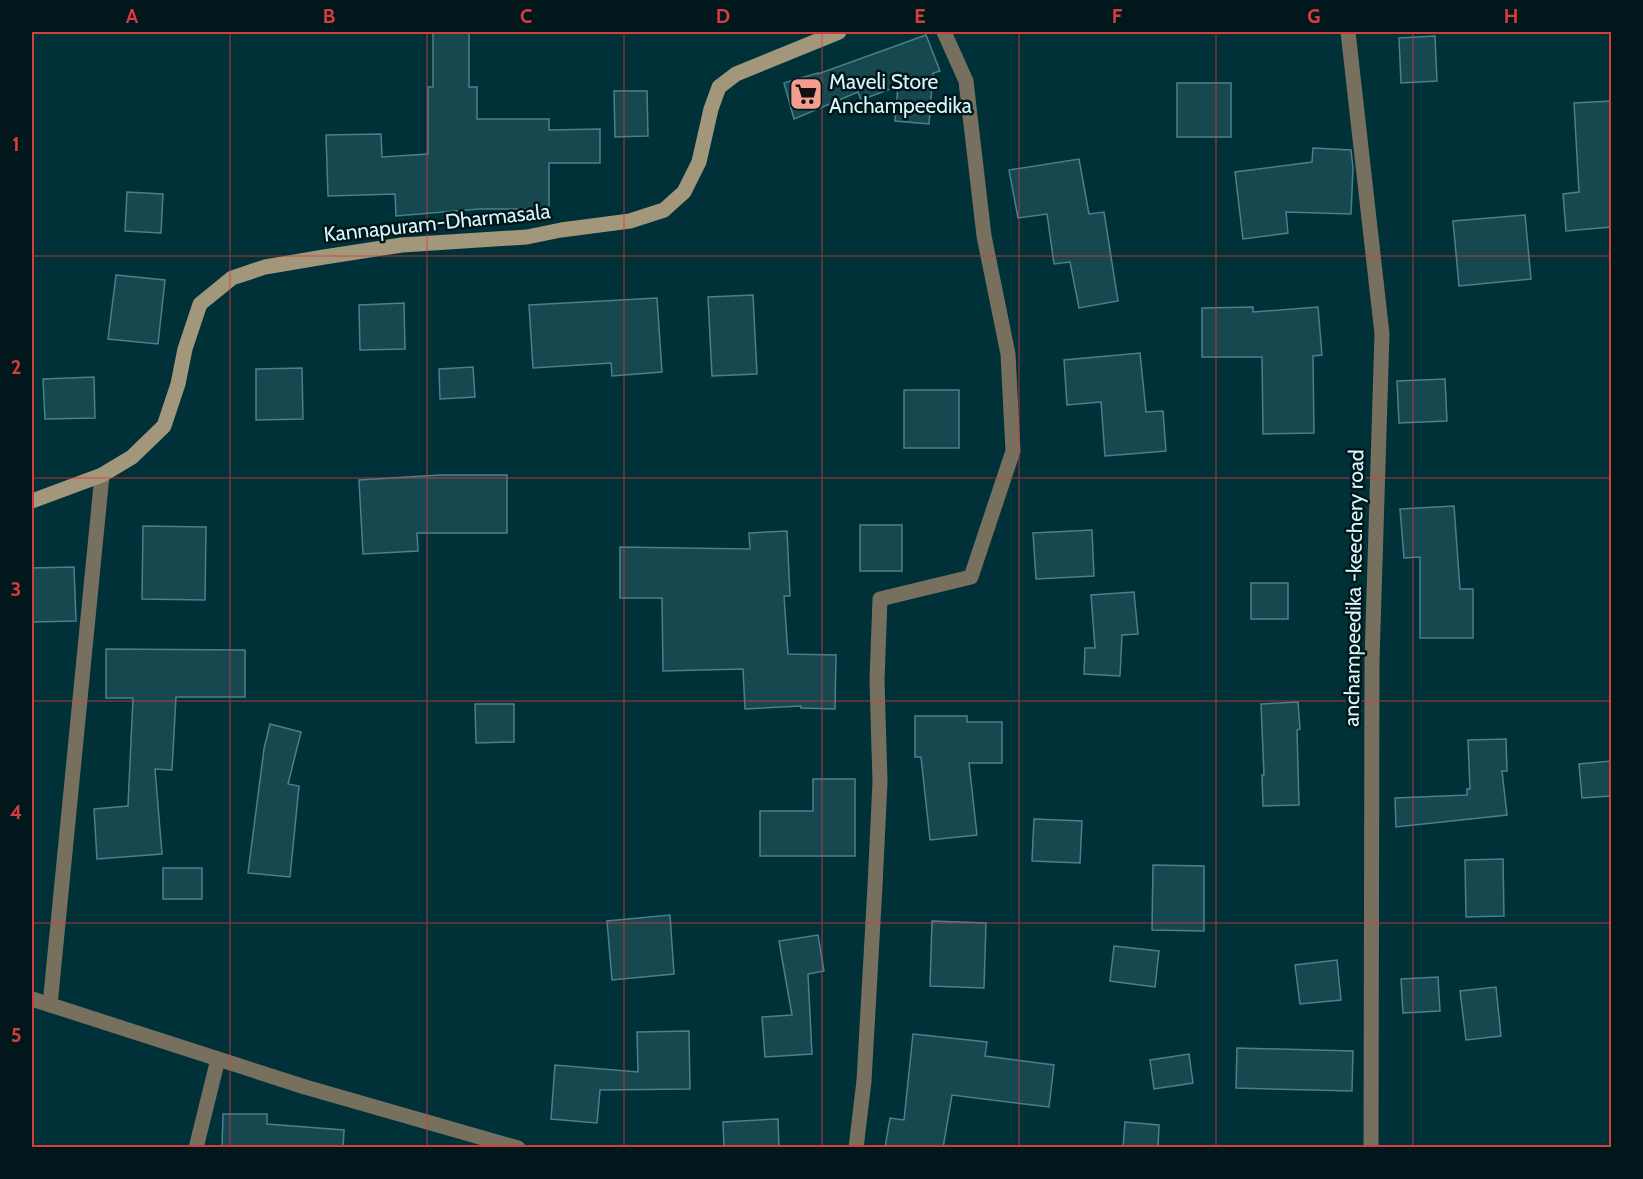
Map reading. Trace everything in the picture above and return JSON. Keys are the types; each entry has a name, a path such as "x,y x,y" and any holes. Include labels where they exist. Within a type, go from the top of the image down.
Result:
{"main road":[{"name":"Kannapuram-Dharmasala","path":"32,501 102,475 132,457 164,426 200,304 232,278 265,267 324,256 402,245 527,237 630,221 664,210 684,192 699,162 711,109 719,87 736,74 839,32"}],"street":[{"path":"856,1148 864,1081 876,874 880,782 877,680 880,599 971,577 1013,451 1008,354 984,236 966,81 944,32"},
{"name":"anchampeedika -keechery road","path":"1348,32 1382,334 1372,660 1371,1148"},
{"path":"50,1005 102,475"},
{"path":"32,999 305,1087 518,1148"},
{"path":"196,1148 218,1059"}],"building":[{"path":"433,32 469,32 469,87 477,87 477,119 549,119 549,130 600,129 600,163 549,163 549,209 479,209 396,216 395,194 328,196 326,135 381,134 382,157 428,154 428,87 433,87"},
{"path":"926,35 940,71 933,73 929,124 895,121 898,86 861,100 858,92 794,119 784,83 818,74"},
{"path":"1435,36 1437,81 1401,83 1399,38"},
{"path":"1177,83 1231,83 1231,137 1177,137"},
{"path":"614,91 647,91 648,136 615,137"},
{"path":"1611,101 1611,227 1566,231 1563,194 1579,192 1574,103"},
{"path":"1313,148 1351,150 1353,168 1351,214 1286,212 1288,233 1243,239 1235,172 1312,162"},
{"path":"1079,159 1089,214 1104,212 1118,301 1079,308 1070,262 1054,264 1047,214 1018,218 1009,170"},
{"path":"127,192 163,194 161,233 125,231"},
{"path":"1525,215 1531,279 1459,286 1453,221"},
{"path":"116,275 165,280 158,344 108,339"},
{"path":"753,295 757,374 712,376 708,297"},
{"path":"657,298 662,372 612,376 611,363 533,368 529,305"},
{"path":"404,303 405,349 360,350 359,305"},
{"path":"1253,307 1253,312 1318,307 1322,355 1313,356 1314,433 1263,434 1262,357 1202,357 1202,308"},
{"path":"1140,353 1146,412 1163,411 1166,451 1105,456 1101,402 1067,405 1064,360"},
{"path":"473,367 475,397 440,399 439,369"},
{"path":"302,368 303,419 256,420 256,369"},
{"path":"94,377 95,418 45,419 43,379"},
{"path":"1445,379 1447,421 1399,423 1397,381"},
{"path":"904,390 959,390 959,448 904,448"},
{"path":"440,475 507,475 507,533 417,533 418,551 363,554 359,480"},
{"path":"1454,506 1460,589 1473,589 1473,638 1420,638 1420,557 1404,558 1400,509"},
{"path":"860,525 902,525 902,571 860,571"},
{"path":"143,526 206,527 205,600 142,599"},
{"path":"1092,530 1094,576 1036,579 1033,533"},
{"path":"787,531 790,596 784,596 788,654 836,655 835,709 801,708 801,706 745,709 743,669 663,671 662,598 620,598 620,547 750,549 749,533"},
{"path":"74,567 76,621 32,622 32,568"},
{"path":"1251,583 1288,583 1288,619 1251,619"},
{"path":"1134,592 1138,634 1122,635 1120,676 1084,674 1085,648 1095,648 1091,595"},
{"path":"106,649 245,650 245,697 176,697 172,770 155,769 162,854 97,859 94,809 128,806 133,698 106,698"},
{"path":"1298,702 1299,805 1263,806 1261,704"},
{"path":"475,704 514,704 514,742 476,743"},
{"path":"915,716 967,716 967,722 1002,722 1002,763 969,763 977,835 930,840 921,757 915,757"},
{"path":"270,724 301,732 288,784 299,786 290,877 248,873 264,749"},
{"path":"1506,739 1507,771 1502,771 1507,815 1396,827 1395,798 1467,795 1467,789 1470,789 1468,740"},
{"path":"1611,761 1611,796 1582,798 1579,764"},
{"path":"813,779 855,779 855,856 760,856 760,811 813,811"},
{"path":"1034,819 1082,821 1080,863 1032,861"},
{"path":"1503,859 1504,916 1466,917 1465,860"},
{"path":"1153,865 1204,866 1204,931 1152,930"},
{"path":"163,868 202,868 202,899 163,899"},
{"path":"670,915 674,974 612,980 607,921"},
{"path":"932,921 986,923 984,988 930,986"},
{"path":"818,935 824,971 808,974 812,1054 765,1057 762,1017 792,1015 779,941"},
{"path":"1114,946 1159,951 1155,987 1110,981"},
{"path":"1337,960 1341,1000 1300,1004 1295,965"},
{"path":"1438,977 1440,1011 1403,1013 1401,979"},
{"path":"1496,987 1501,1036 1466,1040 1460,991"},
{"path":"689,1031 690,1089 600,1090 597,1123 551,1119 555,1065 638,1072 637,1032"},
{"path":"913,1034 987,1042 985,1056 1054,1065 1049,1107 952,1095 943,1148 885,1148 890,1118 904,1120"},
{"path":"1237,1048 1353,1051 1352,1091 1236,1088"},
{"path":"1189,1054 1193,1083 1154,1089 1150,1060"},
{"path":"223,1114 267,1114 267,1124 344,1130 343,1148 222,1148"},
{"path":"778,1119 779,1148 724,1148 723,1122"},
{"path":"1125,1122 1159,1125 1158,1148 1123,1148"}],"place":[{"name":"Maveli Store Anchampeedika","path":"806,94"}]}
